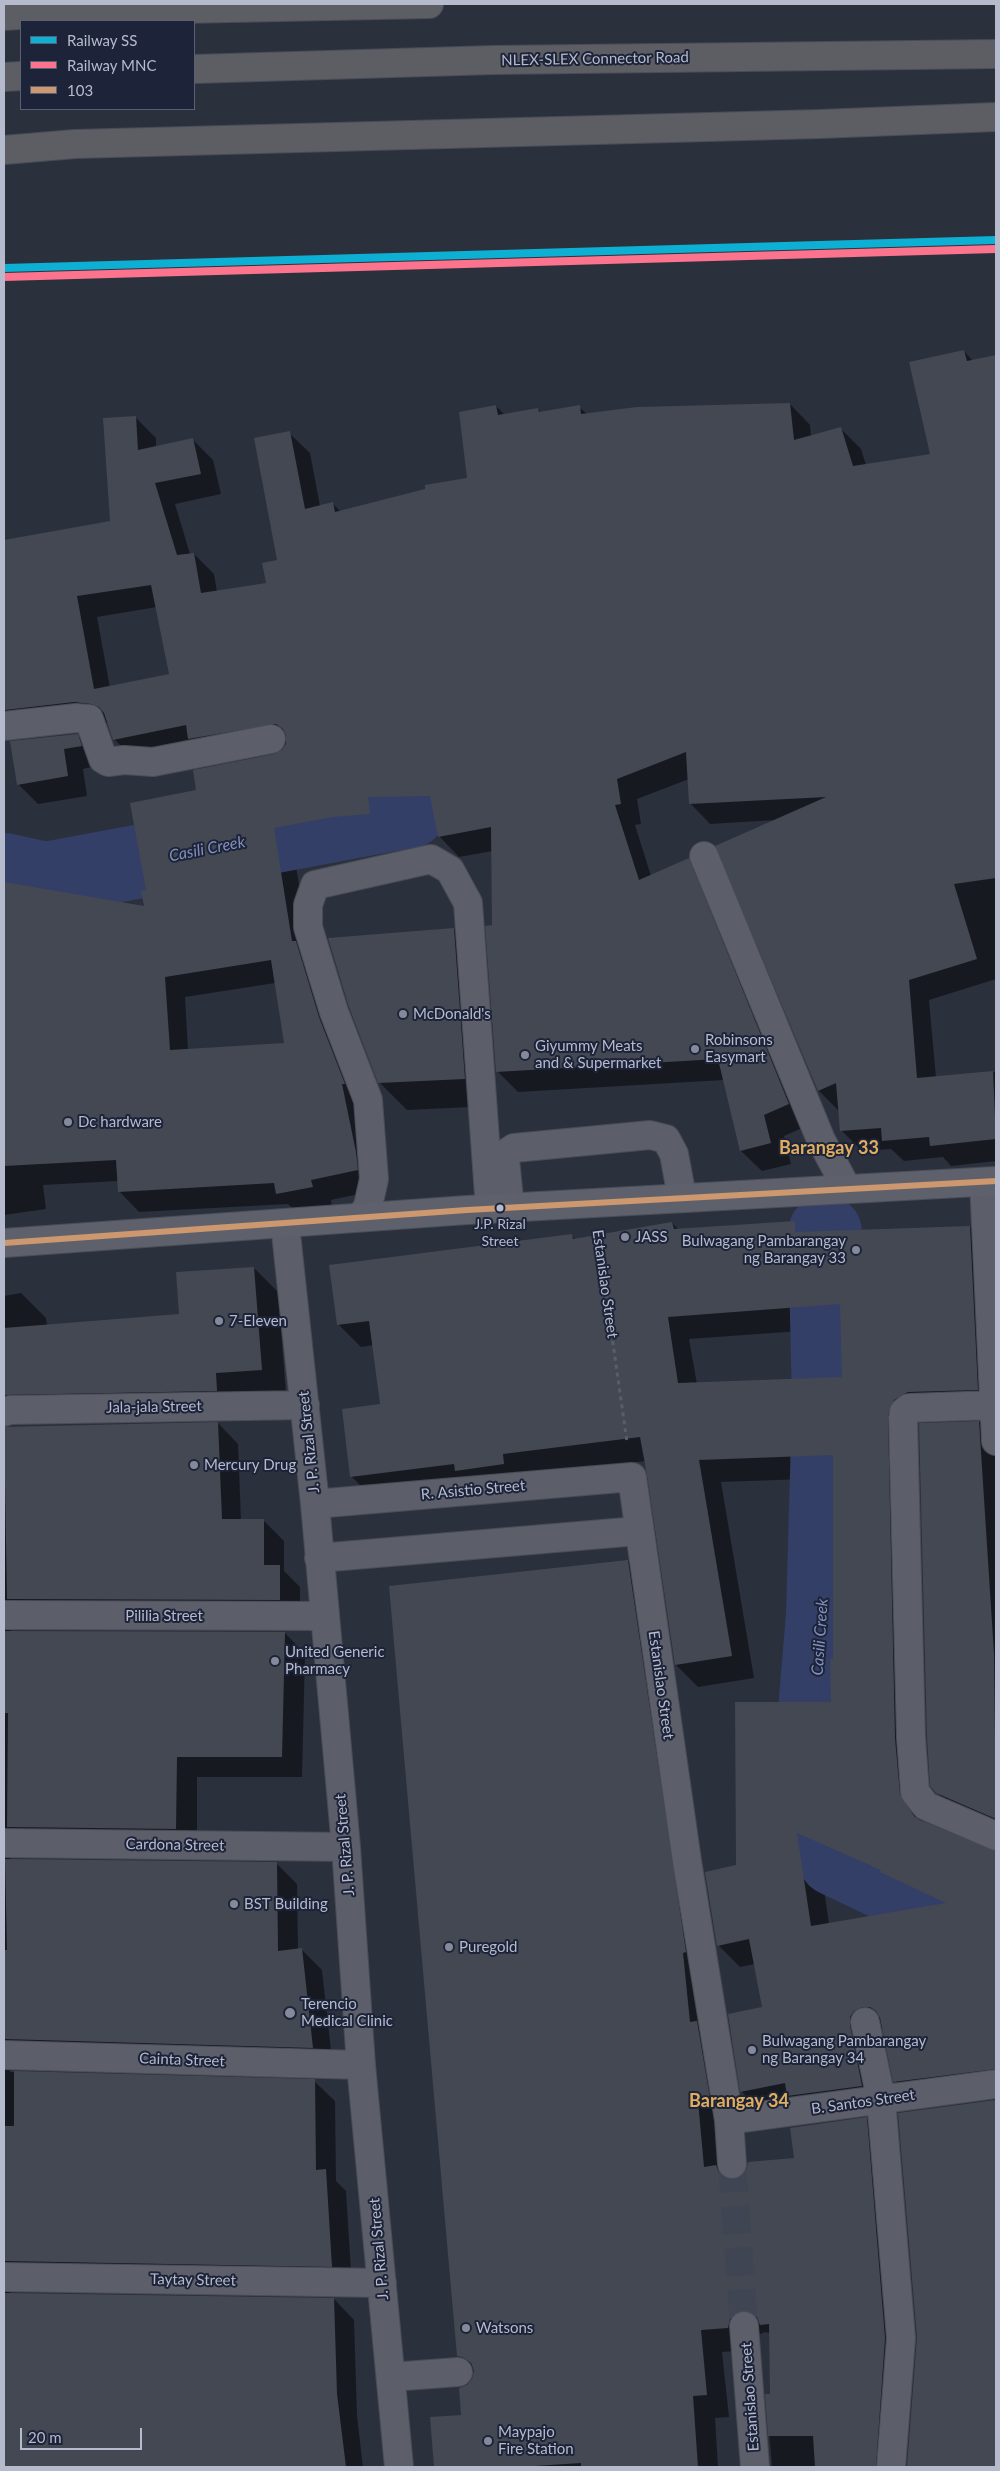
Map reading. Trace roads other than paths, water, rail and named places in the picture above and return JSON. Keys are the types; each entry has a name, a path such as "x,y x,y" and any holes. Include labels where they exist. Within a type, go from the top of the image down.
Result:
{"highway":[{"path":"4,16 82,11 428,4"},
{"name":"NLEX-SLEX Connector Road","path":"195,69 514,60 996,54"},
{"path":"4,78 20,76"},
{"path":"4,150 75,144 820,124 996,117"}],"main road":[{"path":"4,1243 500,1209 594,1205 682,1197 990,1182"}],"street":[{"path":"4,726 76,718 89,719 105,762 124,760 153,762 270,739"},
{"path":"704,856 842,1189"},
{"path":"361,1218 368,1206 374,1179 368,1100 334,1012 308,927 308,905 315,885 431,859 450,870 468,903 500,1209"},
{"path":"500,1209 505,1159 508,1152 514,1148 650,1135 666,1139 674,1154 682,1197"},
{"path":"990,1182 996,1441"},
{"name":"J. P. Rizal Street","path":"286,1224 315,1504 346,1846 361,2065 398,2467"},
{"name":"Jala-jala Street","path":"4,1412 10,1410 305,1405"},
{"path":"995,1405 909,1408 904,1412 903,1418 911,1738 915,1792 926,1806 996,1836"},
{"name":"R. Asistio Street","path":"315,1504 632,1477"},
{"name":"Estanislao Street","path":"632,1477 638,1531 687,1861 729,2120 732,2164"},
{"path":"319,1558 638,1531"},
{"name":"Pililia Street","path":"4,1615 324,1616"},
{"name":"Cardona Street","path":"4,1843 346,1846"},
{"path":"865,2022 881,2099 901,2338 891,2467"},
{"name":"Cainta Street","path":"4,2055 361,2065"},
{"name":"B. Santos Street","path":"729,2120 996,2084"},
{"name":"Taytay Street","path":"4,2277 382,2283"},
{"name":"Estanislao Street","path":"744,2326 755,2467"},
{"path":"390,2377 458,2372"}],"waterway":[{"name":"Casili Creek","path":"4,870 45,879 410,811"},
{"name":"Casili Creek","path":"825,1232 829,1402 823,1615 811,1759 815,1830 835,1859 936,1907 996,1929"}],"tunnel":[{"path":"732,2164 744,2326"}],"rail line":[{"name":"SS","path":"4,268 996,240"},
{"name":"MNC","path":"4,277 996,249"}],"place":[{"name":"McDonald's","path":"403,1014"},
{"name":"Robinsons Easymart","path":"695,1049"},
{"name":"Giyummy Meats and & Supermarket","path":"525,1055"},
{"name":"Dc hardware","path":"68,1122"},
{"name":"J.P. Rizal Street","path":"500,1208"},
{"name":"JASS","path":"625,1237"},
{"name":"Bulwagang Pambarangay ng Barangay 33","path":"856,1250"},
{"name":"7-Eleven","path":"219,1321"},
{"name":"Mercury Drug","path":"194,1465"},
{"name":"United Generic Pharmacy","path":"275,1661"},
{"name":"BST Building","path":"234,1904"},
{"name":"Puregold","path":"449,1947"},
{"name":"Terencio Medical Clinic","path":"290,2013"},
{"name":"Bulwagang Pambarangay ng Barangay 34","path":"752,2050"},
{"name":"Watsons","path":"466,2328"},
{"name":"Maypajo Fire Station","path":"488,2441"}],"district":[{"name":"Barangay 33","path":"829,1148"},
{"name":"Barangay 34","path":"739,2101"}]}
